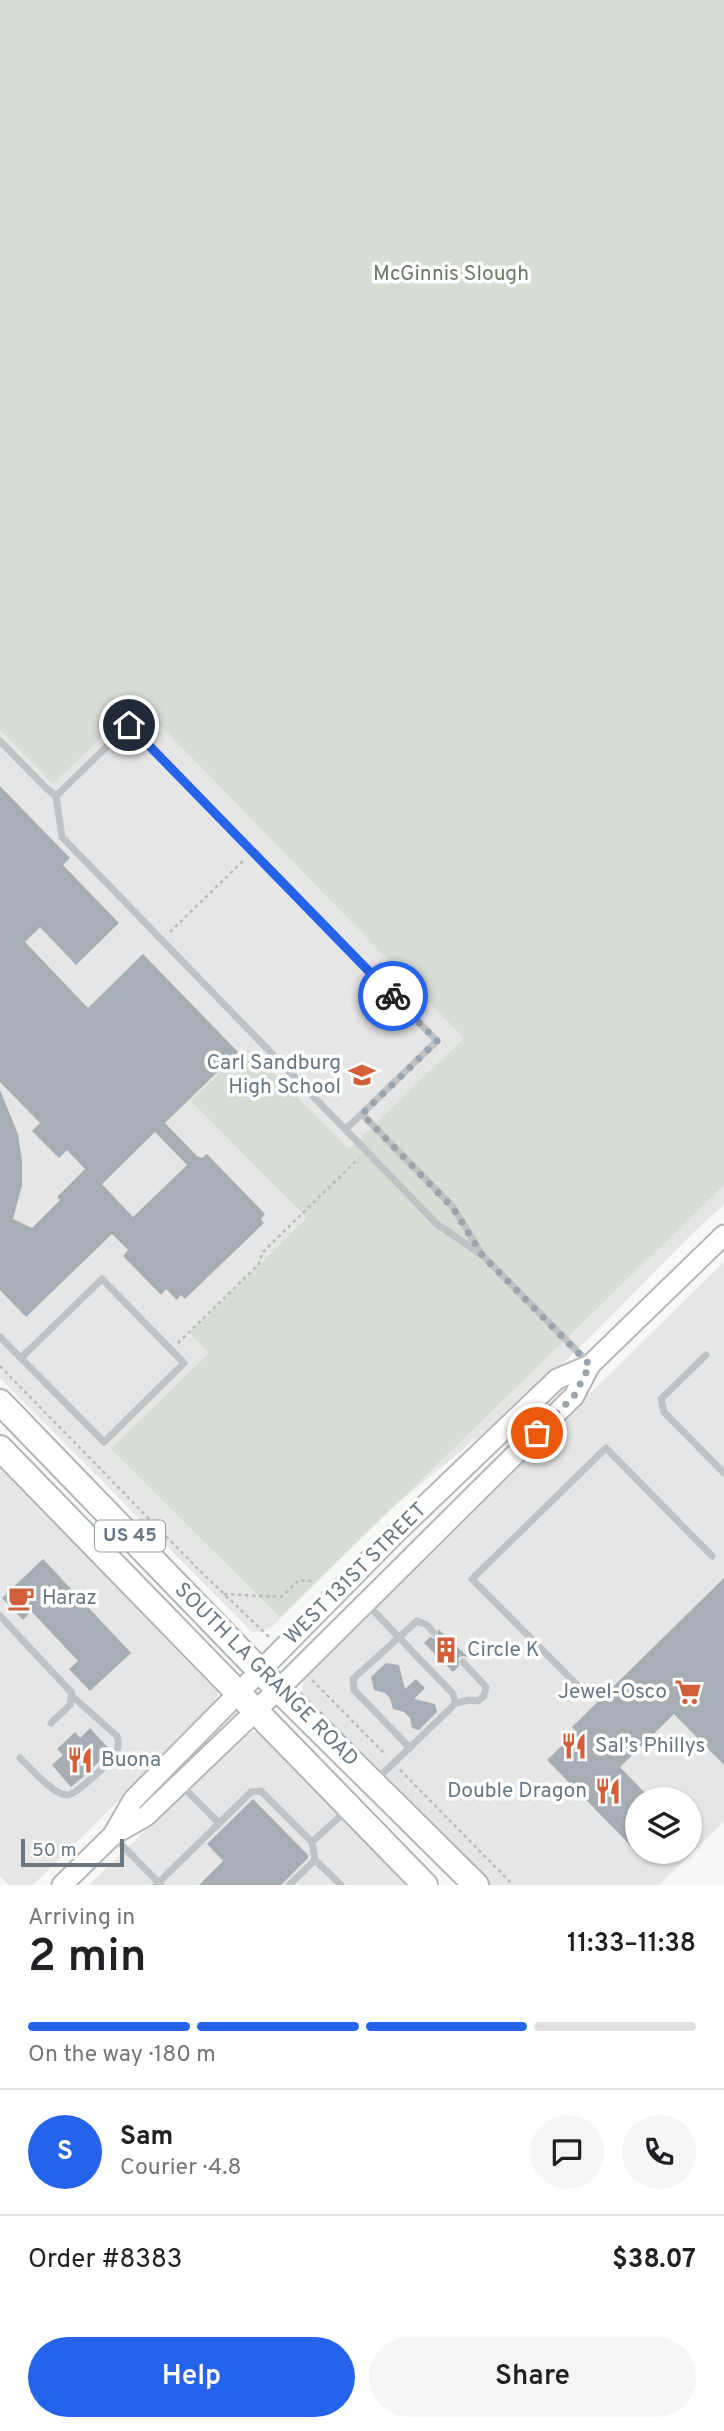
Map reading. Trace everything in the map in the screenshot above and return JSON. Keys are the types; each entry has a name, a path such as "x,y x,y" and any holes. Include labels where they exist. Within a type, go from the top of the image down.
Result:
{"highway":[{"name":"SOUTH LA GRANGE ROAD","path":"0,1402 259,1670 475,1885"},
{"name":"SOUTH LA GRANGE ROAD","path":"0,1448 425,1885"}],"street":[{"name":"WEST 131ST STREET","path":"67,1883 113,1836 146,1816 366,1603 574,1396 590,1365 724,1235"},
{"name":"WEST 131ST STREET","path":"113,1836 133,1800 237,1691 398,1531 557,1379 590,1365"}],"lane":[{"path":"56,796 129,725 437,1041 345,1129"},
{"path":"0,741 56,796 62,837 437,1224 482,1255 590,1365"},
{"path":"362,1114 453,1208 482,1255"},
{"path":"0,1337 104,1442 184,1363 102,1279 21,1358"},
{"path":"706,1355 661,1399 664,1412 724,1473"},
{"path":"578,1685 472,1578 606,1448 712,1556"},
{"path":"366,1603 453,1694 456,1703"},
{"path":"0,1616 70,1689 73,1696 117,1736 119,1744 116,1754 77,1791 67,1795 55,1791 20,1758"},
{"path":"410,1748 354,1690 353,1679 417,1621 427,1625 434,1633"},
{"path":"373,1783 456,1703 478,1701 484,1696 486,1687 463,1662"},
{"path":"51,1723 70,1705 73,1696"},
{"path":"180,1784 219,1823"},
{"path":"113,1836 158,1884 251,1792 261,1791 312,1842 315,1860 337,1884"},
{"path":"312,1842 350,1807"},
{"path":"289,1885 315,1860"}],"path":[{"path":"162,940 253,852"},
{"path":"171,1350 259,1264 262,1253 367,1151"},
{"path":"0,1366 224,1594 255,1622"},
{"path":"224,1594 281,1597 299,1580 312,1581"},
{"path":"320,1688 513,1885"}],"shaded area":[{"name":"Carl Sandburg High School","path":"0,363 724,944 724,1205 544,1383 393,1507 273,1626 261,1632 252,1632 0,1378"},
{"path":"724,1262 724,1822 702,1843 702,1787 625,1787 625,1864 681,1864 659,1885 483,1885 307,1707 302,1694 307,1673"},
{"path":"0,1454 218,1681 219,1691 211,1709 33,1885 9,1885 0,1876"},
{"path":"260,1731 423,1885 89,1885 239,1739"}],"green space":[{"name":"McGinnis Slough","path":"0,0 724,0 724,1185 280,1617 111,1449 209,1353 190,1333 307,1218 191,1101 240,1053 248,1061 255,1054 349,1149 464,1038 138,702 53,784 0,730"}],"building":[{"name":"Carl Sandburg High School","path":"0,786 70,858 63,865 119,923 76,965 40,927 25,942 88,1008 143,954 238,1052 165,1123 197,1156 202,1158 207,1154 265,1214 261,1219 264,1223 185,1299 181,1295 177,1300 166,1289 161,1295 123,1256 128,1250 112,1234 26,1317 0,1290 0,1090 18,1134 22,1161 22,1185 13,1219 32,1228 60,1200 57,1197 85,1169 67,1150 59,1158 32,1131 40,1123 0,1082","holes":["155,1132 187,1165 133,1217 102,1184"]},
{"path":"43,1559 131,1653 90,1691 69,1669 78,1661 31,1611 23,1620 2,1598"},
{"path":"724,1578 724,1765 674,1714 620,1767 639,1787 625,1787 625,1840 547,1760 576,1732 572,1727"},
{"name":"Circle K","path":"438,1629 468,1657 458,1658 459,1666 453,1672 424,1643 430,1637 438,1637"},
{"path":"386,1663 399,1665 405,1689 416,1679 425,1688 414,1699 435,1704 437,1712 419,1730 412,1728 410,1718 404,1712 393,1709 390,1698 385,1693 374,1690 371,1677"},
{"name":"Buona","path":"90,1728 110,1750 71,1787 52,1765 63,1755 57,1749 75,1732 80,1738"},
{"path":"253,1799 308,1858 281,1885 199,1885 223,1861 207,1844"}],"way so far":[{"path":"393,996 437,1041 362,1114 453,1208 482,1255 590,1365 574,1396 537,1433"}],"place":[{"name":"Carl Sandburg High School","path":"362,1075"},
{"name":"Haraz","path":"21,1598"},
{"name":"Circle K","path":"446,1650"},
{"name":"Jewel-Osco","path":"688,1692"},
{"name":"Sal's Phillys","path":"574,1746"},
{"name":"Buona","path":"80,1760"},
{"name":"Double Dragon","path":"608,1791"}],"route":[{"path":"129,725 393,996"}]}
